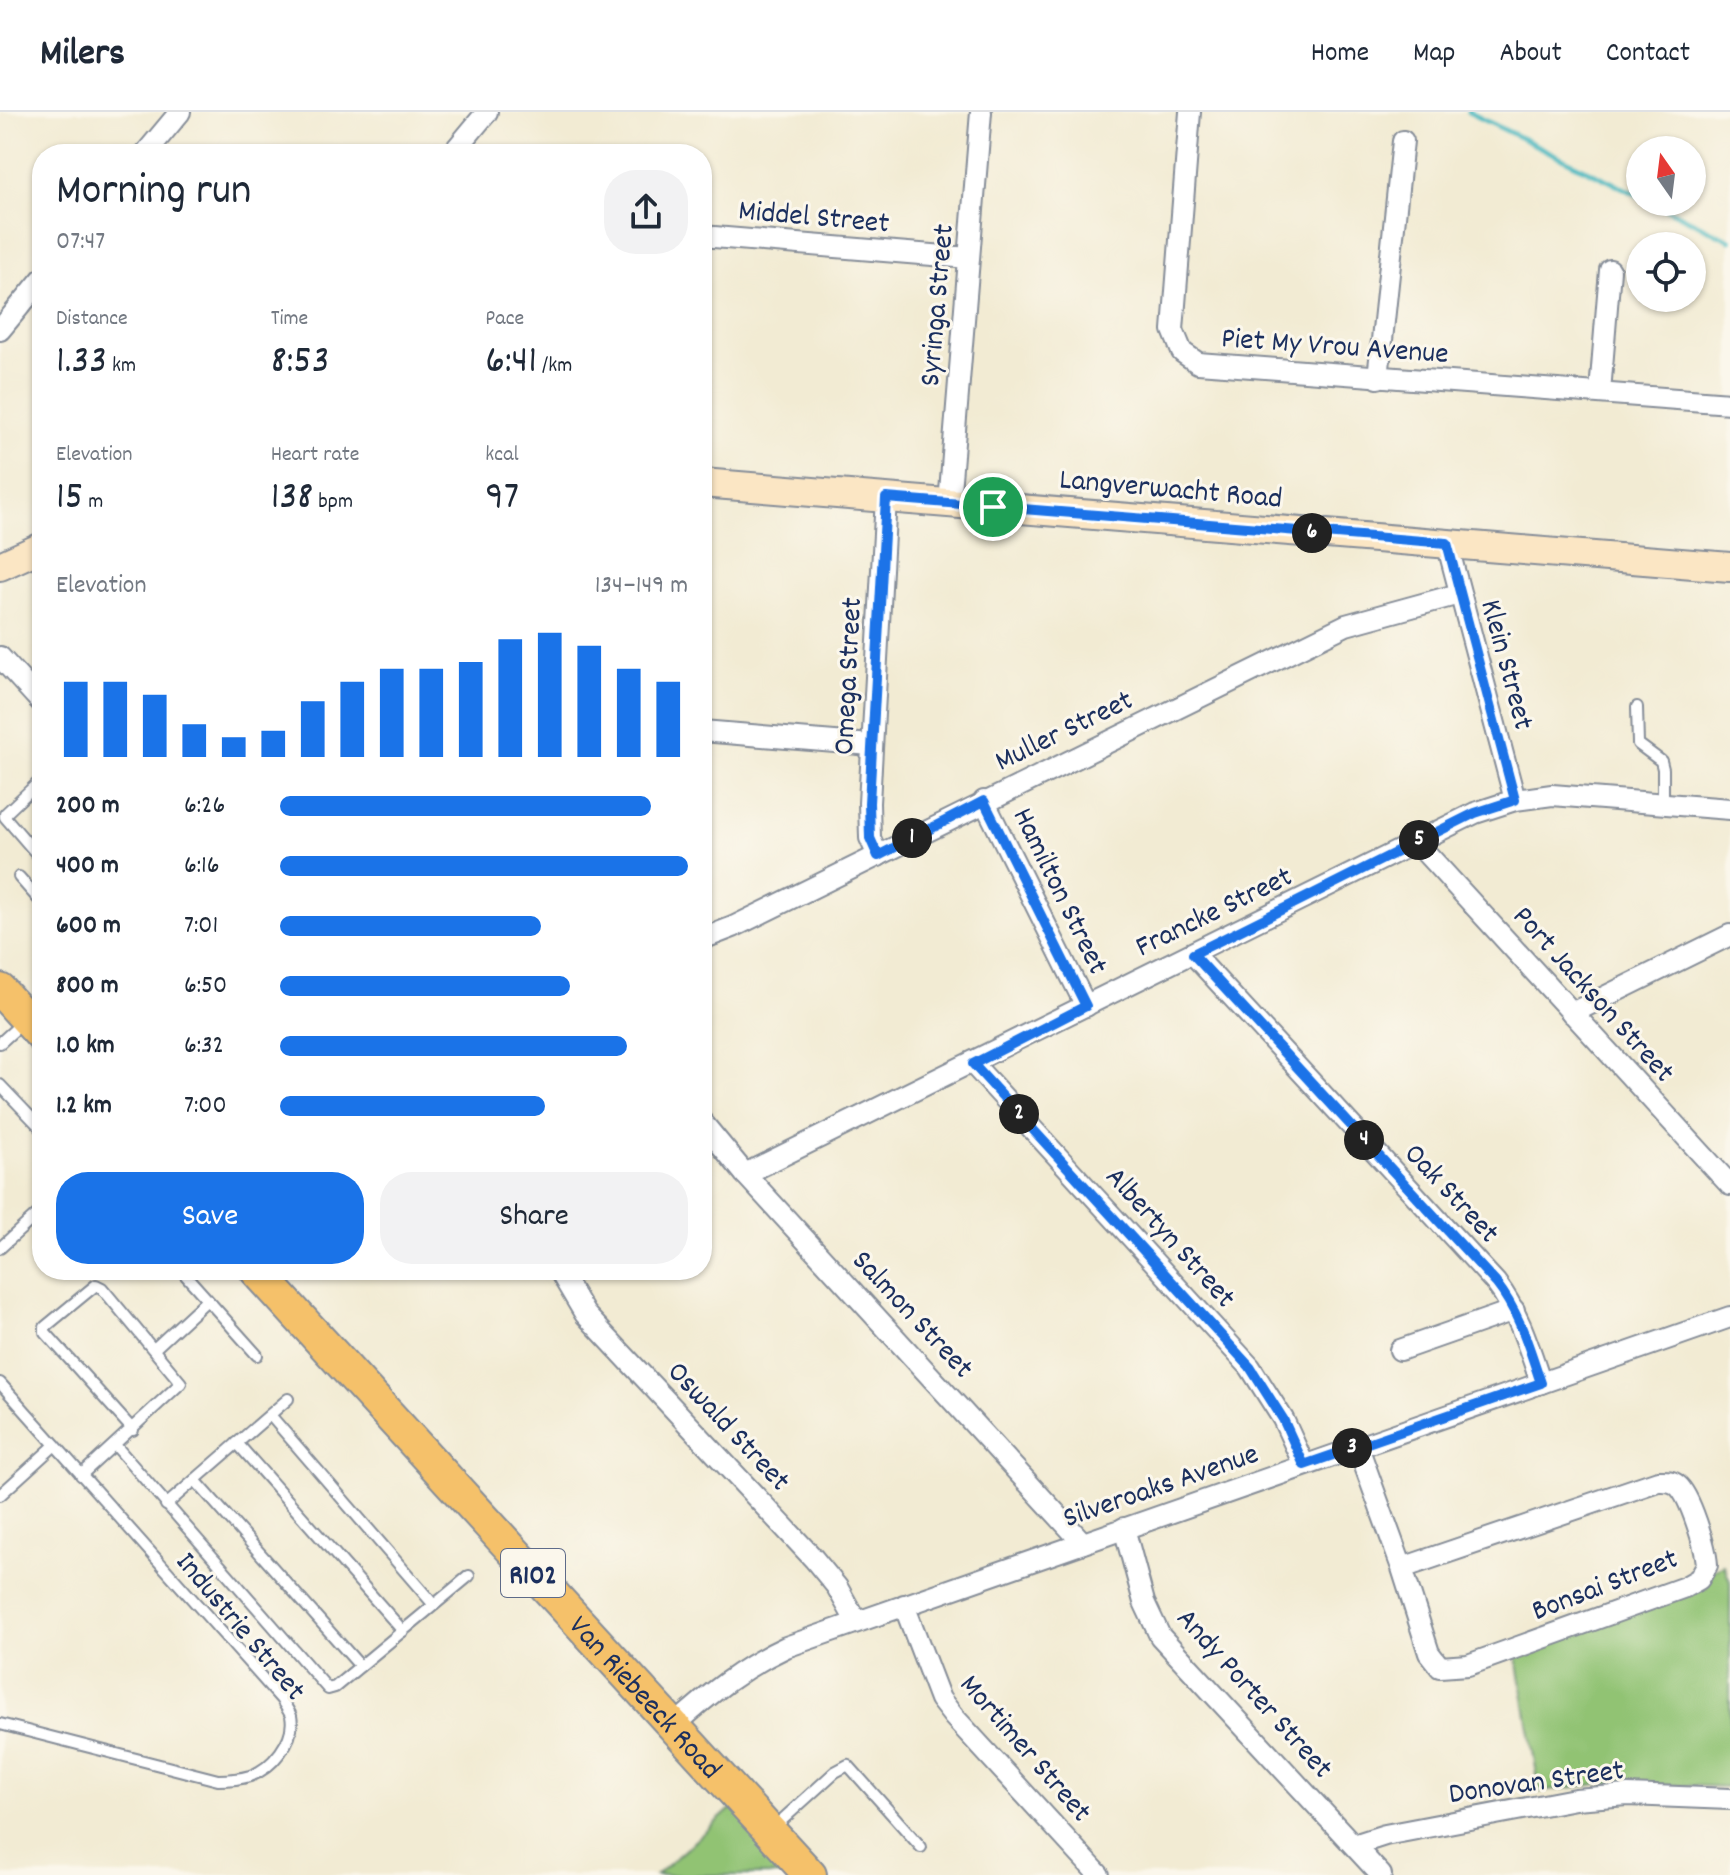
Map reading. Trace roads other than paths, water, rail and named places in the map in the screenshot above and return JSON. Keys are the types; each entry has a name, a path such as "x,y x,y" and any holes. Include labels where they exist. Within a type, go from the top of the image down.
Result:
{"main road":[{"path":"0,990 32,1026"},
{"name":"Van Riebeeck Road","path":"265,1280 810,1875"}],"street":[{"path":"153,144 180,112"},
{"path":"460,144 487,112"},
{"name":"Syringa Street","path":"949,504 981,112"},
{"name":"Piet My Vrou Avenue","path":"1190,112 1173,330 1182,352 1198,363 1730,403"},
{"path":"1378,378 1403,141"},
{"name":"Middel Street","path":"712,237 969,258"},
{"path":"1600,392 1610,270"},
{"path":"0,330 32,291"},
{"name":"Langverwacht Road","path":"712,484 1730,567"},
{"name":"Omega Street","path":"878,856 870,838 871,745 886,498"},
{"name":"Klein Street","path":"1447,543 1515,800"},
{"path":"0,566 32,552"},
{"path":"0,575 32,553"},
{"name":"Muller Street","path":"712,935 1346,625 1459,594"},
{"path":"4,669 32,694"},
{"path":"712,732 871,745"},
{"name":"Francke Street","path":"745,1174 973,1064 1475,813 1515,800 1552,795 1730,809"},
{"name":"Hamilton Street","path":"984,801 1086,1006"},
{"name":"Port Jackson Street","path":"1416,842 1730,1185"},
{"path":"1572,1013 1730,935"},
{"name":"Oak Street","path":"1193,954 1496,1283 1514,1310 1541,1383"},
{"name":"Albertyn Street","path":"973,1064 1250,1367 1283,1419 1304,1465"},
{"name":"Salmon Street","path":"712,1134 1083,1543"},
{"name":"Oswald Street","path":"565,1280 585,1314 830,1578 856,1621"},
{"path":"1400,1350 1514,1310"},
{"name":"Silveroaks Avenue","path":"674,1726 715,1690 761,1658 856,1621 1730,1317"},
{"name":"Bonsai Street","path":"1358,1447 1429,1653 1440,1667 1468,1665 1685,1587 1699,1579 1707,1565 1686,1495 1670,1481 1658,1481 1402,1568"},
{"name":"Andy Porter Street","path":"1124,1528 1144,1602 1160,1636 1381,1875"},
{"name":"Mortimer Street","path":"904,1605 940,1699 1099,1875"},
{"name":"Donovan Street","path":"1354,1845 1385,1835 1575,1799 1628,1795 1730,1799"}],"lane":[{"path":"1637,707 1638,744 1661,761 1663,803"},
{"path":"32,788 5,817 32,848"},
{"path":"19,877 32,892"},
{"path":"0,1043 32,1029"},
{"path":"0,1085 32,1119"},
{"path":"0,1248 32,1219"},
{"path":"190,1280 257,1355"},
{"path":"81,1475 133,1430 181,1386 180,1379 102,1288 96,1285 45,1327 47,1336 133,1430"},
{"path":"154,1349 207,1300"},
{"name":"Industrie Street","path":"0,1383 281,1699 291,1715 284,1749 260,1772 231,1780 218,1780 0,1724"},
{"path":"166,1505 288,1399"},
{"path":"270,1415 434,1605"},
{"path":"237,1443 403,1631"},
{"path":"0,1495 55,1445"},
{"path":"115,1445 324,1687 335,1687 469,1576"},
{"path":"195,1480 360,1666"},
{"path":"770,1831 842,1766 848,1765 921,1847"}],"waterway":[{"path":"1468,112 1626,189"},
{"path":"1681,216 1730,240"}]}
